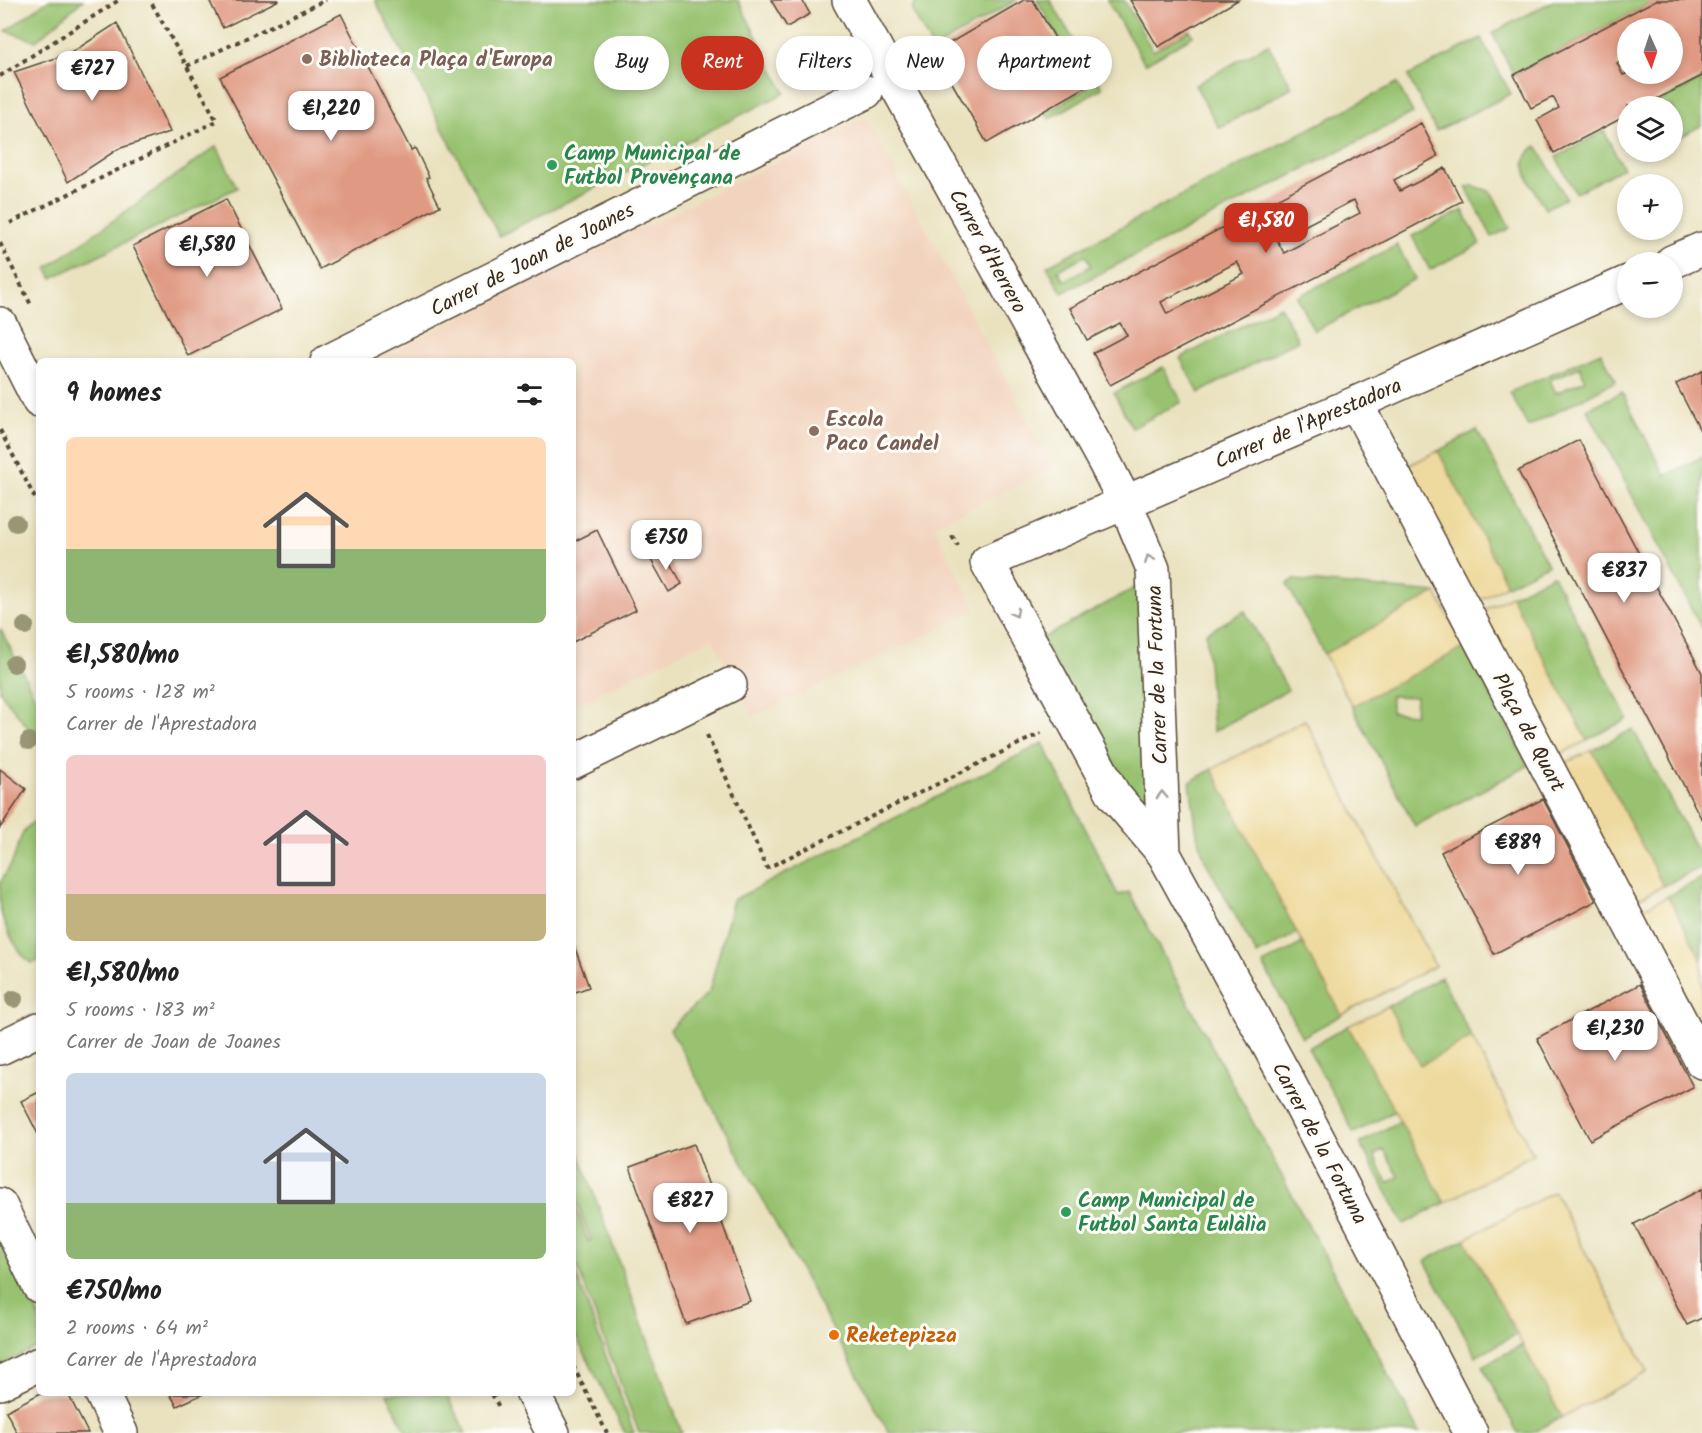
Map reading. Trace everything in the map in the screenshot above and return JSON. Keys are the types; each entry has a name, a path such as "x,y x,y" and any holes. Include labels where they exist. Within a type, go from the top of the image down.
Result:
{"street":[{"name":"Carrer d'Herrero","path":"849,0 1125,502"},
{"name":"Carrer de Joan de Joanes","path":"335,358 866,92"},
{"path":"1683,257 1702,249"},
{"name":"Carrer de l'Aprestadora","path":"987,562 1617,287"},
{"path":"0,324 36,395"},
{"name":"Plaça de Quart","path":"1356,402 1702,1062"},
{"name":"Carrer de la Fortuna","path":"1125,502 1153,569 1164,854"},
{"name":"Carrer de la Fortuna","path":"987,562 1114,795 1164,854 1288,1081 1471,1433"},
{"path":"576,761 730,685"},
{"path":"0,1048 36,1030"},
{"path":"0,1205 36,1280"},
{"path":"0,1383 36,1365"},
{"path":"103,1396 121,1433"},
{"path":"534,1396 553,1433"}],"path":[{"path":"0,76 119,0"},
{"path":"10,223 217,121 150,0"},
{"path":"186,66 326,0"},
{"path":"0,243 35,312"},
{"path":"0,430 36,500"},
{"path":"704,728 767,868 1042,732"},
{"path":"576,1372 607,1433"}],"shaded area":[{"name":"Escola Paco Candel","path":"866,117 1053,468 934,526 976,611 753,717 712,638 576,705 576,358 379,358"}],"green space":[{"path":"48,0 83,0 36,41 6,31"},
{"name":"Camp Municipal de Futbol Provençana","path":"375,0 738,0 756,36 681,36 681,90 764,90 764,51 776,75 776,90 783,90 785,93 499,236"},
{"path":"920,0 1017,0 955,36 926,36 912,11 914,4"},
{"path":"1037,0 1050,0 1071,36 1057,36"},
{"path":"1107,0 1124,0 1153,51 1190,30 1193,36 1145,64"},
{"path":"1555,0 1656,0 1622,18 1617,18 1617,21 1514,75 1492,33"},
{"path":"1481,38 1511,94 1436,131 1408,76"},
{"path":"1268,44 1292,87 1219,128 1195,85"},
{"path":"1702,79 1702,125 1683,135 1683,96 1670,96"},
{"path":"1397,83 1413,113 1062,293 1047,266","holes":["1086,255 1091,266 1064,281 1058,270"]},
{"path":"1084,90 1099,90 1049,119 1045,113"},
{"path":"1604,131 1617,156 1617,162 1620,162 1623,168 1576,193 1556,157"},
{"path":"217,146 237,188 52,278 47,268"},
{"path":"1537,146 1566,198 1545,209 1531,185 1525,168 1525,160 1529,152"},
{"path":"1474,186 1489,191 1493,195 1510,228 1492,237 1466,187"},
{"path":"1463,210 1480,244 1430,270 1412,236"},
{"path":"1397,245 1415,279 1314,331 1297,297"},
{"path":"1280,306 1298,340 1199,393 1180,358"},
{"path":"1601,352 1616,381 1528,427 1510,392","holes":["1580,367 1585,380 1556,393 1550,380"]},
{"path":"1163,367 1182,402 1132,428 1114,393"},
{"path":"1622,392 1665,476 1702,457 1702,629 1587,409"},
{"path":"1477,430 1548,565 1507,585 1438,451"},
{"path":"1553,575 1628,719 1587,740 1511,596"},
{"path":"1294,580 1436,593 1324,654 1287,584"},
{"path":"1140,585 1149,791 1145,795 1134,798 1041,639"},
{"path":"1245,611 1288,690 1213,732 1206,633"},
{"path":"0,628 36,699 36,738 0,692"},
{"path":"1465,647 1528,766 1415,826 1352,706","holes":["1391,696 1416,697 1415,714 1391,712"]},
{"path":"1633,729 1702,860 1702,867 1663,886 1592,750"},
{"name":"Camp Municipal de Futbol Santa Eulàlia","path":"1043,743 1118,895 1129,892 1420,1433 889,1433 670,1029 709,992 733,900"},
{"path":"1212,769 1297,933 1257,955 1205,860 1197,834 1190,782"},
{"path":"36,820 36,962 32,963 22,955 6,926 1,913 0,885 12,863 24,831"},
{"path":"1702,878 1702,961 1668,896"},
{"path":"1303,943 1342,1015 1302,1037 1263,964"},
{"path":"1441,977 1472,1038 1420,1066 1388,1006"},
{"path":"1348,1026 1395,1111 1354,1133 1308,1048"},
{"path":"1400,1121 1445,1203 1404,1224 1360,1143","holes":["1384,1150 1399,1177 1388,1183 1374,1155"]},
{"path":"578,1151 682,1433 639,1433 576,1263 576,1208 588,1241 591,1240 576,1199"},
{"path":"0,1239 36,1310 36,1348 0,1366"},
{"path":"1465,1239 1517,1334 1476,1356 1425,1261"},
{"path":"576,1274 634,1433 625,1433 576,1337"},
{"path":"1522,1345 1562,1417 1532,1433 1518,1433 1482,1366"},
{"path":"388,1396 447,1396 466,1433 407,1433"}],"sand":[{"path":"1438,451 1507,585 1476,602 1405,467"},
{"path":"1436,593 1465,647 1352,706 1324,654"},
{"path":"1511,596 1587,741 1558,755 1482,611"},
{"path":"1305,720 1435,966 1342,1015 1212,769"},
{"path":"1592,750 1663,886 1635,901 1563,764"},
{"path":"1668,896 1702,961 1702,1027 1640,910"},
{"path":"1388,1006 1420,1065 1472,1038 1533,1154 1445,1203 1348,1026"},
{"path":"1554,1192 1648,1372 1562,1417 1465,1239"}],"building":[{"path":"209,0 279,0 223,28"},
{"path":"771,0 802,0 810,14 787,27"},
{"path":"1024,0 1033,0 1054,36 977,36 977,90 1080,90 987,143 956,90 965,90 965,36 962,36"},
{"path":"1130,0 1238,0 1158,47"},
{"path":"1656,0 1702,0 1702,76 1663,96 1617,96 1617,121 1554,153 1537,120 1559,108 1553,97 1531,108 1514,75 1617,21 1617,84 1683,84 1683,18 1622,18"},
{"path":"341,14 411,150 415,148 440,206 320,269 220,77"},
{"path":"117,23 170,132 118,149 68,182 14,72 71,53"},
{"path":"1421,123 1438,156 1394,180 1400,191 1445,168 1462,201 1110,385 1093,353 1127,335 1120,323 1087,340 1070,308","holes":["1354,200 1360,213 1284,253 1277,240","1237,262 1244,274 1167,314 1161,302"]},
{"path":"226,199 282,309 188,356 133,246"},
{"path":"1702,371 1702,434 1676,384"},
{"path":"1579,440 1702,673 1702,820 1518,471"},
{"path":"597,530 636,610 576,640 576,540"},
{"path":"664,550 682,584 669,592 650,558"},
{"path":"0,769 26,789 0,828"},
{"path":"1543,799 1596,901 1494,954 1441,852"},
{"path":"576,951 589,987 576,992"},
{"path":"1640,984 1693,1087 1590,1140 1537,1038"},
{"path":"36,1094 36,1130 21,1101"},
{"path":"694,1144 750,1301 686,1324 630,1167"},
{"path":"1702,1189 1702,1318 1687,1325 1634,1224"},
{"path":"36,1396 69,1396 88,1433 17,1433 6,1411"},
{"path":"171,1396 199,1396 177,1406"}],"place":[{"name":"Biblioteca Plaça d'Europa","path":"307,59"},
{"name":"Camp Municipal de Futbol Provençana","path":"552,165"},
{"name":"Escola Paco Candel","path":"814,431"},
{"name":"Camp Municipal de Futbol Santa Eulàlia","path":"1066,1212"},
{"name":"Reketepizza","path":"834,1335"}]}
